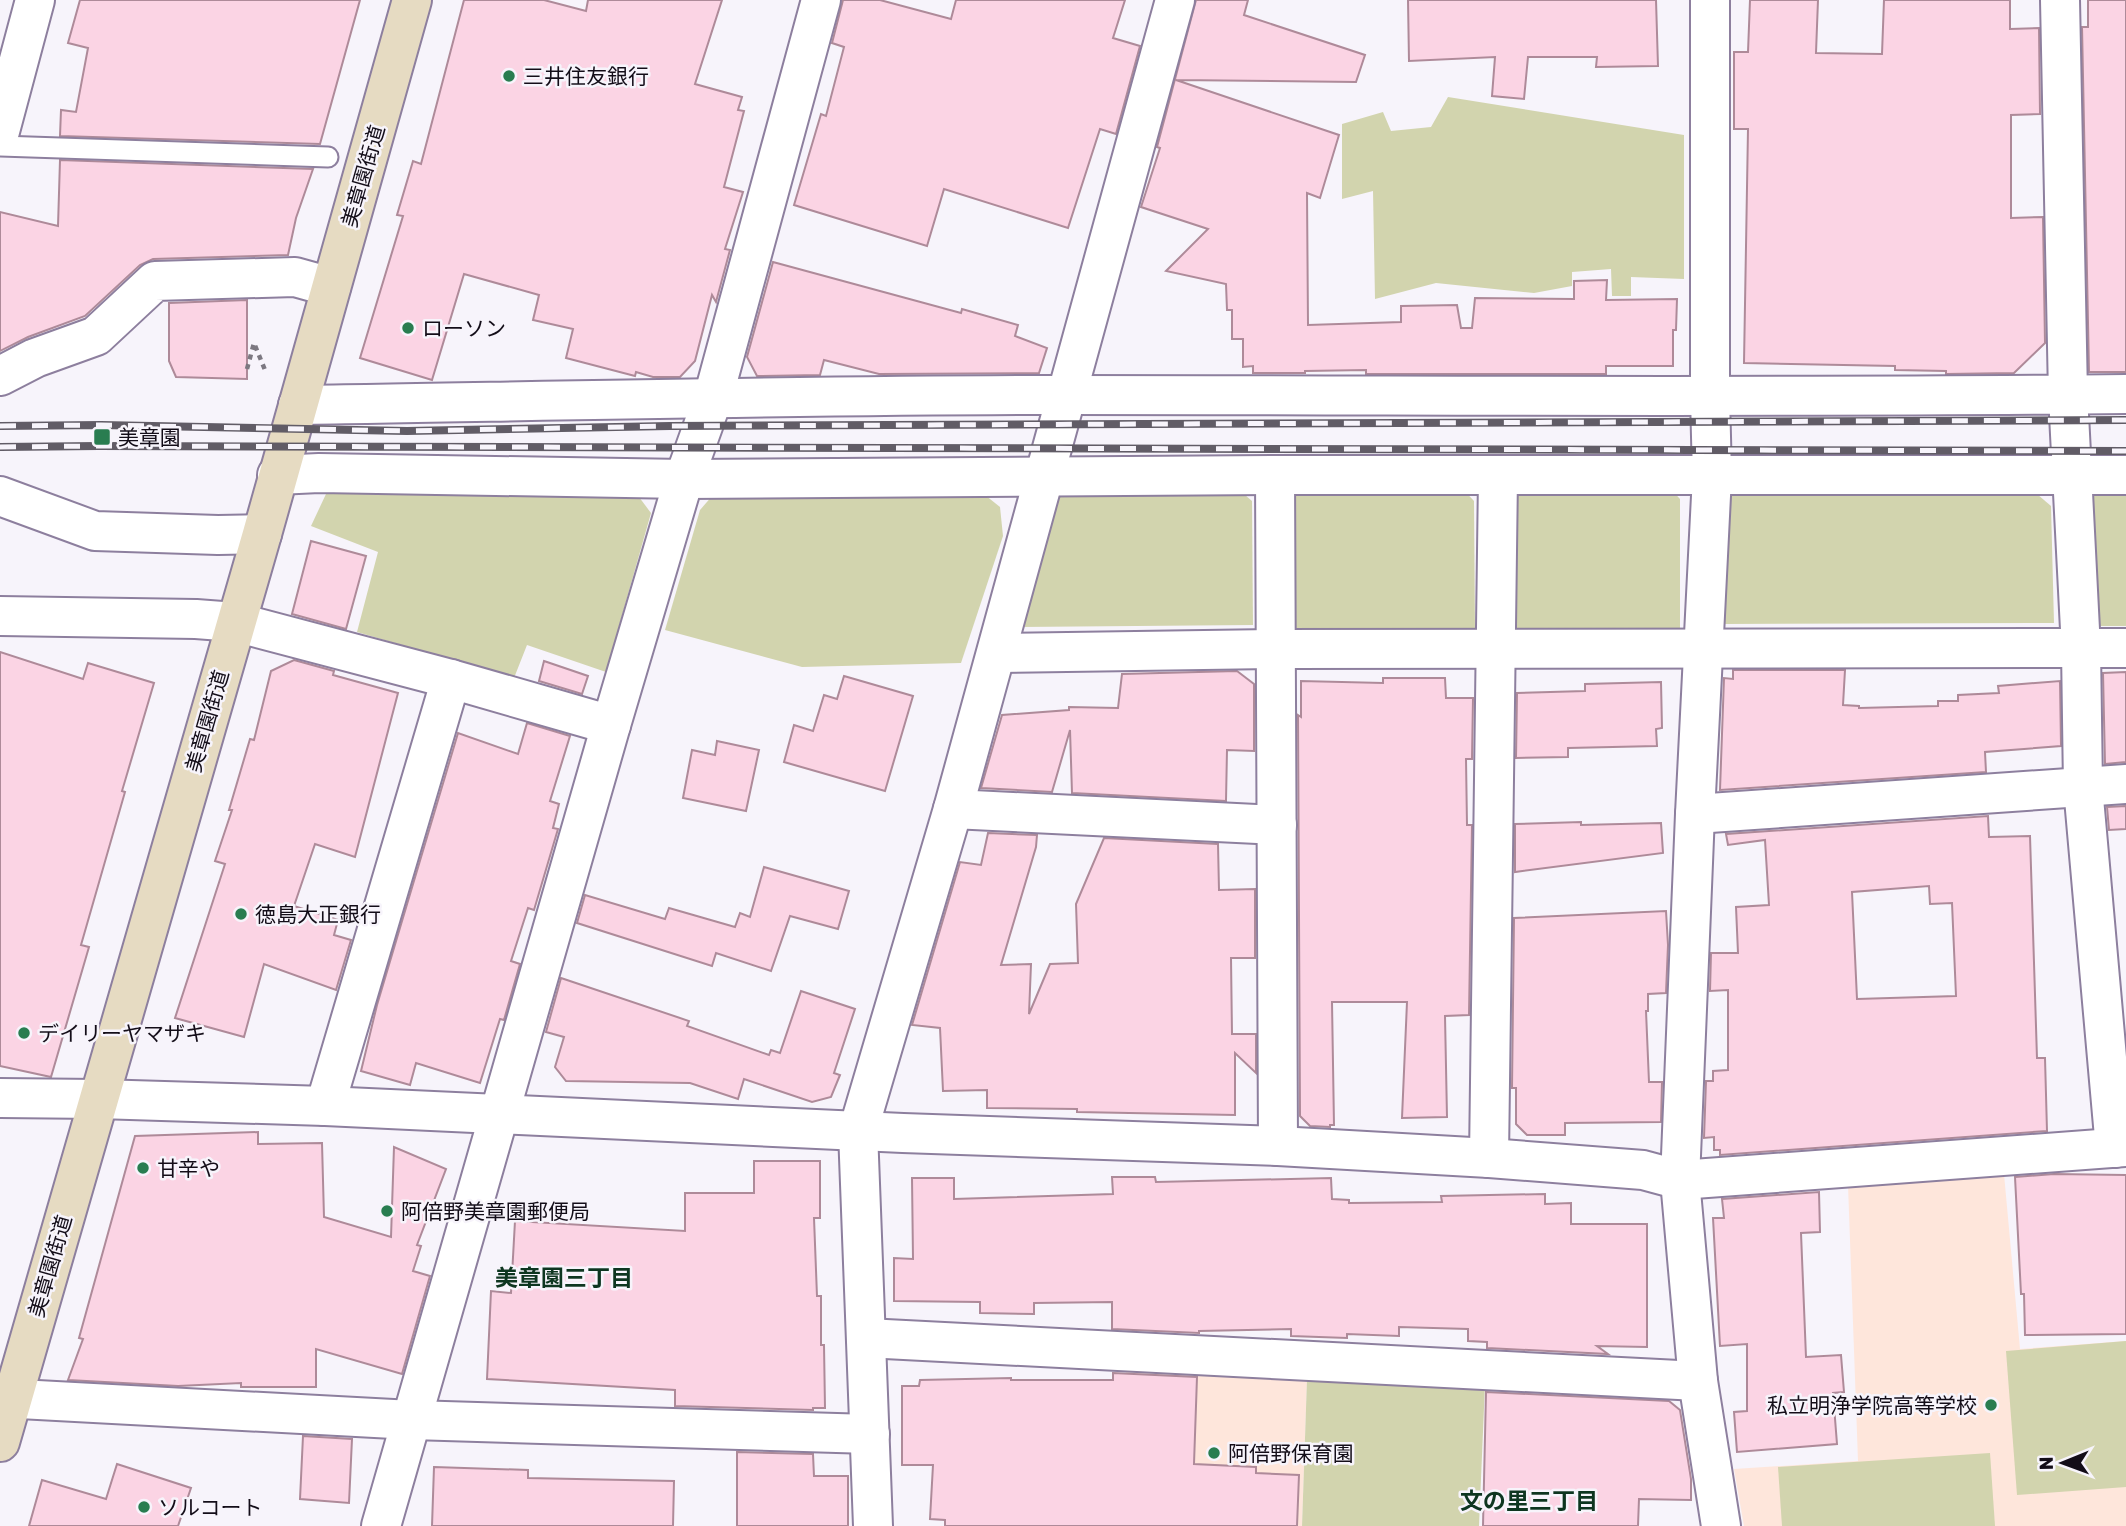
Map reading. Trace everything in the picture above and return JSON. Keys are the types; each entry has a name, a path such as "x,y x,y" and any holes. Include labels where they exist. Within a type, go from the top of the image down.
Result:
{"street":[{"name":"美章園街道","path":"0,1442 6,1399 98,1099 262,534 412,0"},
{"path":"381,1526 611,725 684,479 713,397 821,0"},
{"path":"873,1526 858,1131 997,653 1175,0"},
{"path":"1710,0 1712,476 1680,1180 1698,1381 1721,1526"},
{"path":"0,1098 325,1106 858,1131 1278,1146 1643,1170 1680,1180 2120,1147 2083,787 2081,649 2068,395 2060,0"},
{"path":"0,131 31,1"},
{"path":"0,376 36,358 96,336 155,281 295,277 331,287"},
{"path":"298,405 713,397 1710,397 2126,394"},
{"path":"277,475 319,473 684,479 1275,475 2126,475"},
{"path":"1275,475 1278,1146"},
{"path":"1489,1158 1498,476"},
{"path":"0,496 95,531 262,534"},
{"path":"0,616 236,622 611,725"},
{"path":"997,653 1276,649 2126,648"},
{"path":"325,1106 451,679"},
{"path":"1695,814 2126,784"},
{"path":"953,809 1277,825"},
{"path":"866,1338 1698,1381"},
{"path":"6,1399 412,1420 870,1434"}],"lane":[{"path":"0,146 328,157"}],"path":[{"path":"247,369 254,343 265,370"}],"shaded area":[{"name":"私立明浄学院高等学校","path":"2004,1174 2020,1349 2126,1341 2126,1526 1744,1526 1734,1469 1858,1461 1848,1185"},
{"name":"阿倍野保育園","path":"1126,1368 1307,1379 1302,1526 1122,1526"}],"green space":[{"path":"1448,97 1684,135 1684,279 1631,277 1631,296 1612,296 1611,269 1572,272 1572,286 1534,293 1436,283 1375,299 1373,191 1342,199 1342,124 1383,112 1391,131 1431,127"},
{"path":"2083,480 2126,481 2126,626 2087,626"},
{"path":"1459,485 1474,501 1475,630 1290,632 1286,501 1304,487"},
{"path":"1668,486 1680,499 1680,628 1513,631 1510,496 1524,489"},
{"path":"2030,488 2051,506 2054,623 1723,624 1726,492"},
{"path":"1238,489 1252,501 1253,625 1019,627 1059,493"},
{"path":"636,493 651,513 606,672 527,645 514,678 357,632 378,552 311,526 326,494"},
{"path":"713,495 985,495 1000,507 1003,536 961,663 802,667 665,630 700,510"},
{"path":"2126,1341 2126,1487 2017,1495 2006,1351"},
{"path":"1307,1379 1485,1384 1479,1526 1302,1526"},
{"path":"1990,1453 1995,1526 1782,1526 1778,1467"}],"building":[{"path":"80,0 360,0 320,144 60,136 61,110 76,112 88,48 68,43"},
{"path":"464,0 544,0 586,11 588,0 722,0 695,84 742,97 738,110 744,111 724,187 743,192 725,249 730,250 716,302 712,295 695,361 680,377 653,377 636,372 635,376 566,358 573,329 533,320 539,295 464,274 432,380 360,358 403,216 397,215 413,161 421,164"},
{"path":"843,0 880,0 951,19 956,0 1125,0 1113,38 1140,46 1116,134 1100,129 1068,228 944,189 927,246 794,205 821,114 826,116 844,47 832,43"},
{"path":"1196,0 1248,0 1244,15 1365,55 1356,82 1176,80 1339,135 1320,198 1307,193 1308,325 1401,322 1401,306 1457,305 1461,328 1472,328 1475,298 1574,299 1574,281 1607,280 1606,300 1677,299 1676,330 1673,330 1673,366 1606,366 1606,374 1366,374 1366,370 1253,373 1253,366 1243,367 1243,339 1232,339 1232,310 1227,310 1226,284 1166,271 1208,229 1141,207 1160,148 1157,147"},
{"path":"1408,0 1656,0 1658,66 1596,67 1597,57 1528,57 1524,99 1492,96 1495,57 1409,61"},
{"path":"1750,0 1818,0 1816,53 1882,54 1884,0 2010,0 2010,29 2039,28 2040,114 2011,115 2011,218 2043,217 2045,343 2014,373 1946,374 1946,371 1895,370 1895,366 1744,363 1748,129 1734,129 1734,52 1748,52"},
{"path":"2088,0 2126,0 2126,372 2089,372 2082,27 2088,27"},
{"path":"60,160 313,169 296,218 288,255 153,259 140,265 85,316 28,337 0,351 0,212 58,226"},
{"path":"773,262 961,313 962,309 1018,325 1015,336 1047,348 1039,373 879,374 824,360 820,375 757,376 747,357"},
{"path":"247,300 247,379 176,377 169,361 169,303"},
{"path":"311,541 366,556 346,629 292,614"},
{"path":"0,652 83,679 88,663 154,683 81,945 89,947 51,1077 0,1066"},
{"path":"294,660 334,671 333,675 398,693 355,857 315,844 294,906 338,920 334,935 351,940 336,990 264,964 244,1037 175,1018 225,864 215,861 232,810 229,810 250,739 254,740 271,671"},
{"path":"544,661 588,676 582,694 539,681"},
{"path":"1733,670 1845,670 1843,705 1859,708 1938,706 1938,701 1958,701 1958,695 1999,693 1998,686 2060,681 2061,746 1985,752 1986,772 1720,790 1724,678 1733,679"},
{"path":"1237,671 1254,684 1254,751 1227,750 1226,801 1072,793 1070,730 1052,792 981,788 1002,715 1069,710 1069,707 1118,708 1122,674"},
{"path":"2126,672 2126,762 2105,764 2103,673"},
{"path":"844,676 913,696 885,791 784,762 794,725 813,731 824,695 837,699"},
{"path":"1383,678 1445,678 1446,698 1473,698 1472,759 1466,759 1467,825 1472,825 1469,1015 1445,1016 1447,1117 1402,1118 1407,1002 1332,1002 1334,1125 1310,1126 1300,1116 1298,715 1301,717 1301,681 1383,683"},
{"path":"1661,682 1662,728 1656,729 1657,746 1568,748 1568,757 1516,758 1517,693 1585,691 1585,684"},
{"path":"527,723 570,736 550,801 559,804 553,828 558,829 534,910 528,908 511,961 520,964 504,1020 500,1019 480,1083 416,1063 410,1085 361,1071 377,1005 458,733 518,754"},
{"path":"717,741 759,750 746,811 683,798 692,750 715,755"},
{"path":"2126,806 2126,829 2109,830 2107,807"},
{"path":"1988,816 1989,837 2030,836 2037,1058 2045,1058 2047,1131 1720,1155 1720,1150 1714,1150 1714,1137 1704,1138 1706,1081 1713,1081 1713,1071 1728,1070 1728,990 1710,991 1711,953 1738,953 1736,907 1769,905 1765,840 1728,845 1726,834","holes":["1929,886 1930,904 1952,903 1956,996 1857,999 1852,892"]},
{"path":"1581,822 1581,825 1661,823 1663,853 1515,872 1515,824"},
{"path":"988,833 1037,835 1036,847 1001,965 1031,964 1029,1014 1050,964 1078,963 1076,904 1104,838 1218,844 1219,890 1255,889 1255,958 1231,958 1232,1034 1256,1034 1256,1073 1235,1053 1235,1115 987,1108 987,1090 943,1091 940,1028 912,1025 960,862 981,865"},
{"path":"764,867 849,891 838,929 790,916 771,971 716,953 712,966 577,923 585,895 665,919 669,908 735,927 740,913 750,917"},
{"path":"1666,911 1666,993 1648,994 1646,1011 1649,1082 1662,1082 1661,1122 1565,1123 1565,1135 1527,1135 1516,1124 1516,1088 1512,1088 1514,918"},
{"path":"561,978 689,1021 687,1026 769,1055 771,1050 780,1053 801,991 855,1009 834,1073 840,1075 831,1097 812,1102 744,1079 738,1099 690,1083 566,1081 555,1067 564,1037 546,1032"},
{"path":"258,1132 258,1144 322,1143 324,1217 391,1237 394,1147 446,1169 417,1245 421,1246 413,1271 430,1276 402,1374 316,1349 316,1387 241,1387 241,1383 178,1386 68,1380 83,1339 79,1338 135,1136"},
{"path":"754,1161 820,1161 820,1218 814,1218 817,1296 821,1296 821,1345 824,1345 825,1408 813,1410 675,1406 675,1390 487,1379 491,1291 511,1293 515,1221 685,1231 685,1193 754,1193"},
{"path":"2054,1174 2126,1175 2126,1334 2025,1335 2015,1177"},
{"path":"1112,1177 1155,1177 1156,1182 1331,1178 1332,1199 1349,1200 1349,1203 1442,1202 1441,1196 1545,1194 1545,1204 1571,1203 1571,1224 1647,1224 1647,1347 1597,1346 1608,1354 1487,1348 1487,1342 1468,1341 1468,1329 1399,1327 1399,1336 1347,1334 1347,1338 1291,1336 1291,1329 1199,1333 1112,1329 1112,1302 1034,1303 1034,1314 980,1313 980,1302 894,1301 894,1258 913,1259 912,1178 954,1178 954,1199 1113,1194"},
{"path":"1819,1192 1820,1232 1801,1233 1806,1357 1841,1355 1844,1392 1833,1393 1837,1444 1737,1452 1734,1412 1747,1411 1747,1344 1720,1346 1713,1218 1724,1218 1722,1199"},
{"path":"1113,1373 1197,1377 1194,1464 1256,1467 1256,1473 1299,1475 1297,1526 945,1526 945,1520 930,1519 933,1465 902,1465 902,1386 919,1386 920,1380 1113,1380"},
{"path":"1486,1392 1669,1401 1680,1410 1691,1479 1691,1500 1639,1499 1638,1526 1483,1526"},
{"path":"303,1436 352,1439 349,1503 300,1499"},
{"path":"737,1452 813,1454 814,1476 848,1476 848,1526 737,1526"},
{"name":"ソルコート","path":"117,1464 191,1488 178,1526 29,1526 42,1480 106,1499"},
{"path":"434,1467 528,1470 528,1478 674,1481 673,1526 432,1526"}],"railway":[{"path":"0,426 101,425 407,431 670,426 2126,420"},
{"path":"0,447 2126,451"}],"place":[{"name":"三井住友銀行","path":"509,76"},
{"name":"ローソン","path":"408,328"},
{"name":"美章園","path":"102,437"},
{"name":"徳島大正銀行","path":"241,914"},
{"name":"デイリーヤマザキ","path":"24,1033"},
{"name":"甘辛や","path":"143,1168"},
{"name":"阿倍野美章園郵便局","path":"387,1211"},
{"name":"私立明浄学院高等学校","path":"1991,1405"},
{"name":"阿倍野保育園","path":"1214,1453"},
{"name":"ソルコート","path":"144,1507"}],"district":[{"name":"美章園三丁目","path":"564,1278"},
{"name":"文の里三丁目","path":"1529,1501"}]}
